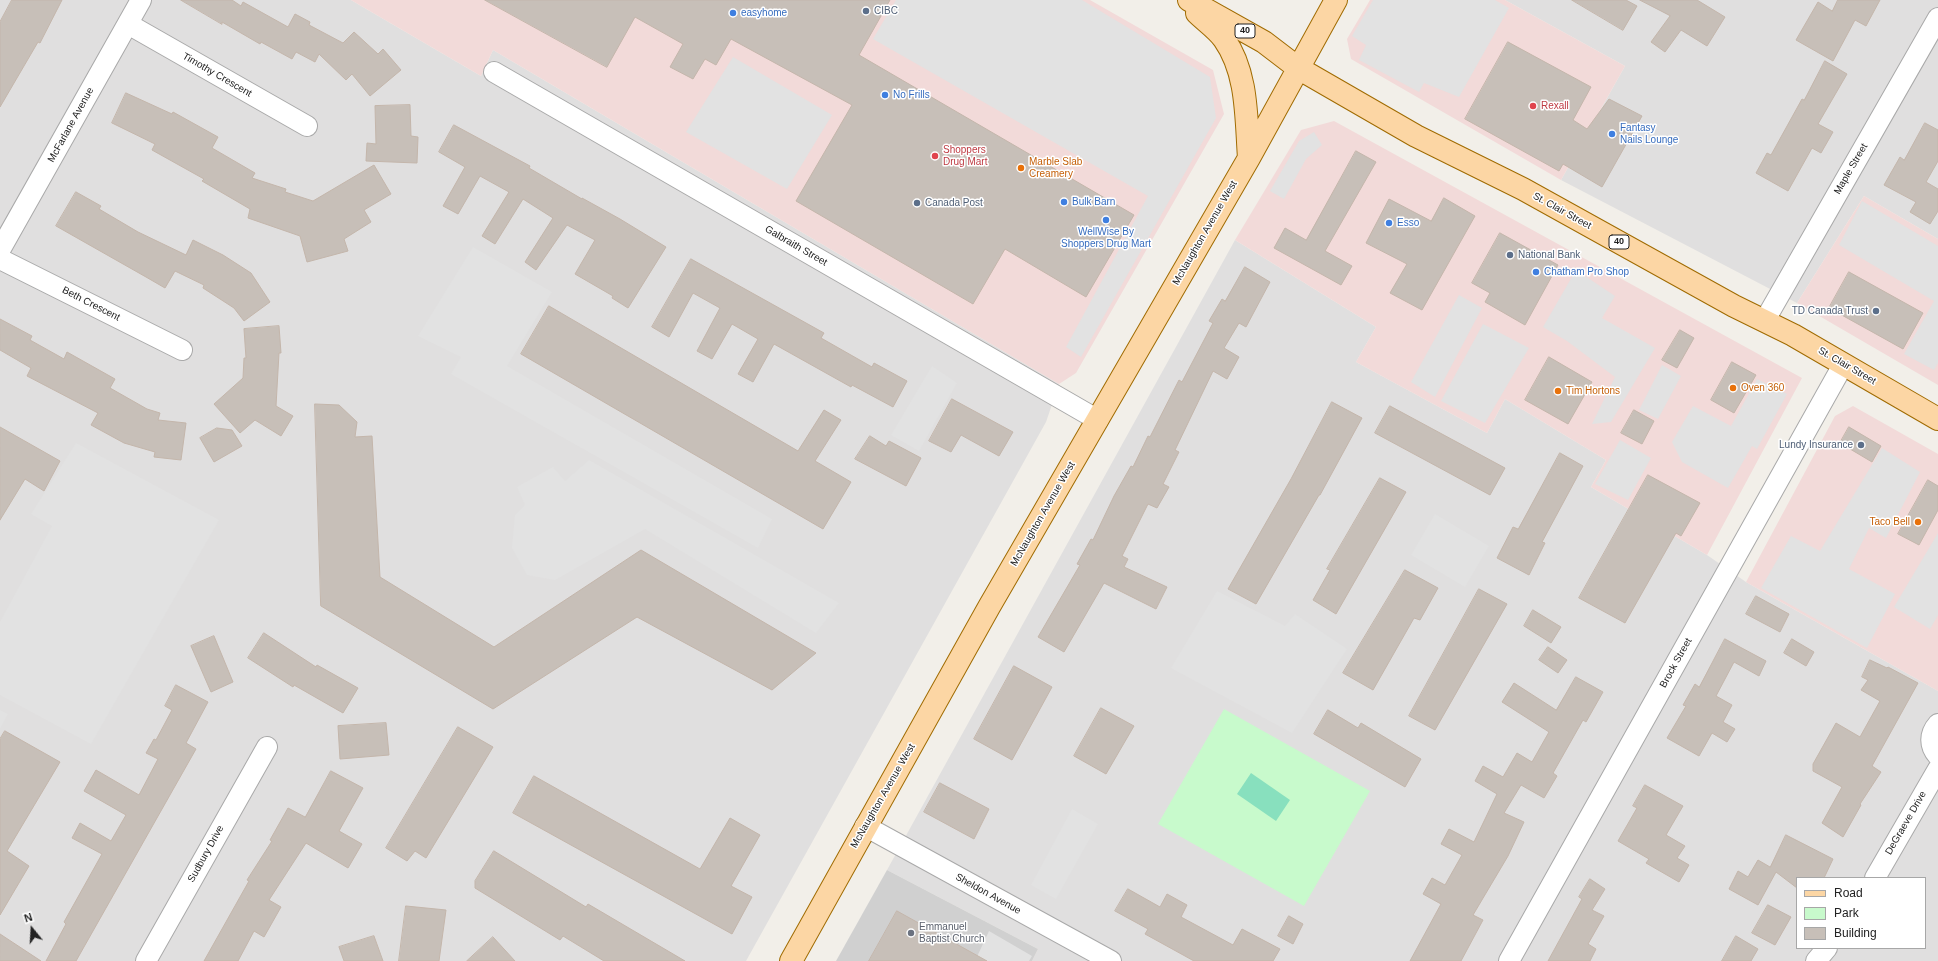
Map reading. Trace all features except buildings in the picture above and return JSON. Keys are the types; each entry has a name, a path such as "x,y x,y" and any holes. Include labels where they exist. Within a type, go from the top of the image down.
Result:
{"main road":[{"path":"1183,0 1223,38 1238,66 1246,102 1249,158"},
{"name":"St. Clair Street","path":"1189,0 1264,42 1298,68 1416,136 1523,189 1734,306 1765,320 1938,419"},
{"name":"McNaughton Avenue West","path":"791,961 865,826 926,722 989,607 1249,158 1336,0"}],"street":[{"name":"McFarlane Avenue","path":"0,250 141,0"},
{"name":"Maple Street","path":"1765,320 1938,18"},
{"name":"Timothy Crescent","path":"128,24 307,126"},
{"name":"Galbraith Street","path":"494,72 1098,420"},
{"name":"Beth Crescent","path":"0,259 182,350"},
{"name":"Brock Street","path":"1509,961 1843,365"},
{"path":"1938,724 1933,729 1931,736 1933,750 1938,756"},
{"name":"Sudbury Drive","path":"146,961 266,747"},
{"name":"DeGraeve Drive","path":"1876,877 1938,769"},
{"name":"Sheldon Avenue","path":"865,826 1111,961"},
{"path":"1816,961 1826,949"}],"shaded area":[{"path":"0,0 351,0 481,76 493,50 1059,384 1046,422 746,961 0,961"},
{"path":"351,0 1090,0 1213,70 1224,114 1076,373 1059,384 493,50 481,76"},
{"path":"896,0 1082,0 1210,77 1216,118 1081,357 1066,347 1148,196 873,39"},
{"path":"1370,0 1505,0 1625,66 1561,180 1351,59 1347,39"},
{"path":"1373,0 1495,0 1509,8 1459,97 1424,83 1419,92 1359,60 1366,45 1352,36"},
{"path":"1505,0 1938,0 1938,239 1864,196 1797,303 1561,180 1625,66"},
{"path":"733,57 832,115 787,189 686,132"},
{"path":"1334,121 1802,378 1707,555 1591,487 1606,460 1505,399 1487,433 1356,362 1376,327 1235,240 1301,130"},
{"path":"1314,132 1322,145 1306,159 1284,199 1270,191 1299,141"},
{"path":"1864,196 1938,239 1938,385 1797,303"},
{"path":"1862,201 1938,246 1938,363 1934,370 1904,354 1934,301 1839,245"},
{"path":"1235,240 1376,327 1356,362 1487,433 1505,399 1606,460 1591,487 1707,555 1746,582 1938,691 1938,961 1032,961 1038,949 887,870"},
{"path":"473,247 552,292 507,366 772,519 758,548 451,374 461,357 418,336"},
{"path":"1576,270 1615,296 1602,318 1655,348 1611,422 1592,424 1615,377 1567,341 1543,327"},
{"path":"1459,295 1482,308 1435,397 1411,382"},
{"path":"1483,324 1529,348 1485,423 1441,401"},
{"path":"1662,365 1681,376 1658,419 1639,410"},
{"path":"932,366 957,383 919,451 891,435"},
{"path":"1757,379 1787,394 1757,449 1752,446 1728,488 1682,462 1672,442 1693,406 1731,426"},
{"path":"1853,406 1938,454 1938,691 1746,582 1835,416"},
{"path":"1620,440 1651,458 1628,500 1595,484"},
{"path":"76,443 219,520 91,744 0,695 0,622 52,526 31,514"},
{"path":"1882,448 1920,472 1886,538 1869,528 1849,569 1895,594 1867,648 1761,588 1791,536 1820,551"},
{"path":"589,460 839,603 816,633 645,529 555,580 527,575 512,548 515,515 525,505 517,487 553,467 565,481"},
{"path":"1435,514 1489,546 1465,587 1411,555"},
{"path":"1938,533 1938,615 1930,629 1894,607"},
{"path":"1217,591 1285,626 1295,614 1347,649 1292,733 1171,668"},
{"path":"0,710 8,714 0,729"},
{"path":"1072,809 1098,824 1056,899 1031,885"},
{"path":"887,870 1038,949 1032,961 836,961"},
{"path":"989,931 1032,956 1029,961 975,961"}],"green space":[{"path":"1224,709 1370,791 1304,906 1158,824"},
{"path":"1251,773 1290,800 1276,821 1237,794"}],"place":[{"name":"CIBC","path":"866,11"},
{"name":"easyhome","path":"733,13"},
{"name":"No Frills","path":"885,95"},
{"name":"Rexall","path":"1533,106"},
{"name":"Fantasy Nails Lounge","path":"1612,134"},
{"name":"Shoppers Drug Mart","path":"935,156"},
{"name":"Marble Slab Creamery","path":"1021,168"},
{"name":"Bulk Barn","path":"1064,202"},
{"name":"Canada Post","path":"917,203"},
{"name":"WellWise By Shoppers Drug Mart","path":"1106,220"},
{"name":"Esso","path":"1389,223"},
{"name":"National Bank","path":"1510,255"},
{"name":"Chatham Pro Shop","path":"1536,272"},
{"name":"TD Canada Trust","path":"1876,311"},
{"name":"Oven 360","path":"1733,388"},
{"name":"Tim Hortons","path":"1558,391"},
{"name":"Lundy Insurance","path":"1861,445"},
{"name":"Taco Bell","path":"1918,522"},
{"name":"Emmanuel Baptist Church","path":"911,933"}]}
